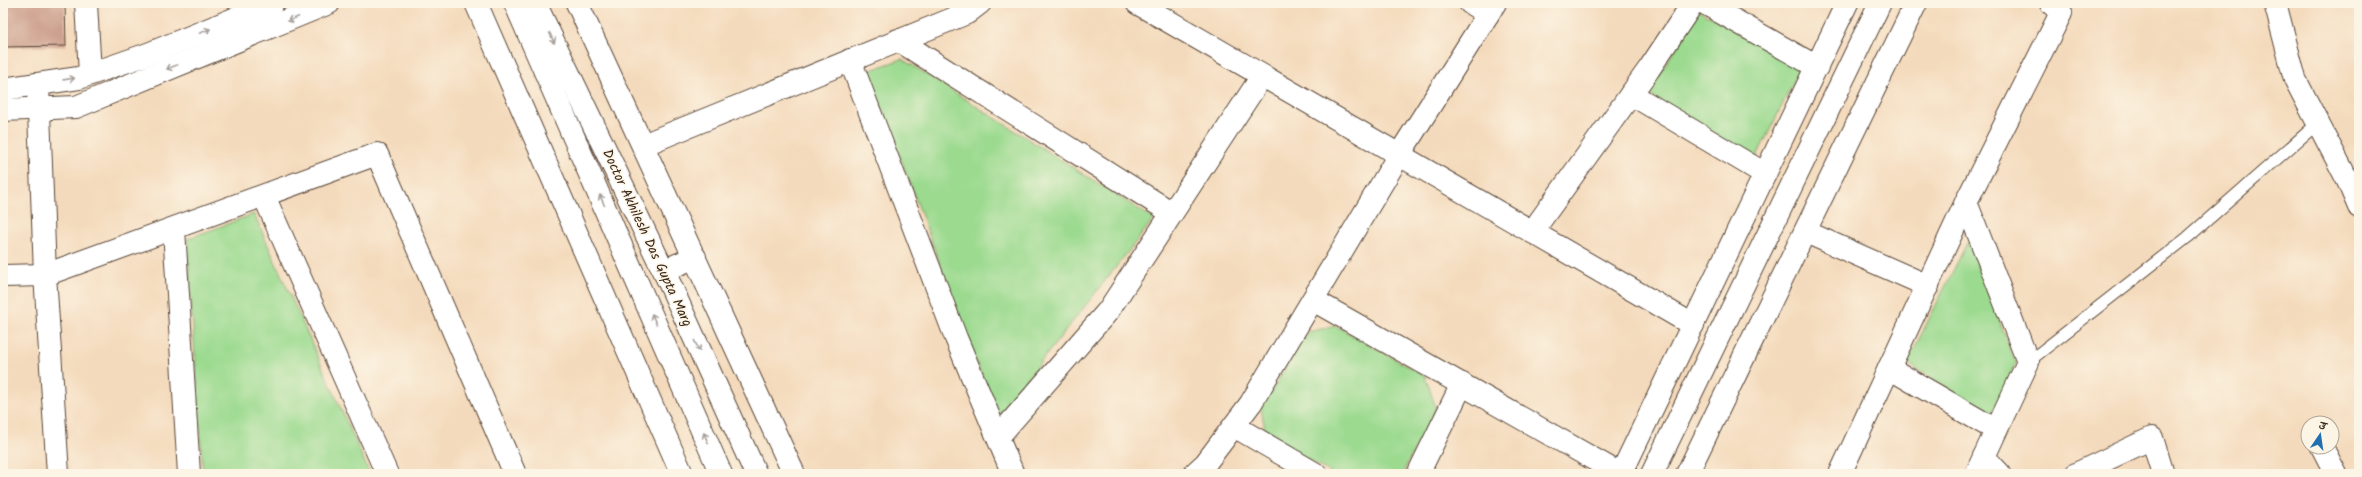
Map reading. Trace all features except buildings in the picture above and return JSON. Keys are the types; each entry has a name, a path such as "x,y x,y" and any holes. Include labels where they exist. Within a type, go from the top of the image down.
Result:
{"street":[{"path":"86,3 90,74"},
{"path":"3,89 79,78 148,54 273,3"},
{"path":"3,110 76,107 329,3"},
{"path":"476,3 682,474"},
{"name":"Doctor Akhilesh Das Gupta Marg","path":"515,3 721,474"},
{"name":"Doctor Akhilesh Das Gupta Marg","path":"536,3 756,474"},
{"path":"577,3 696,257 794,474"},
{"path":"643,145 967,13 980,3"},
{"path":"1137,3 1692,325"},
{"path":"1532,232 1631,94 1693,3"},
{"path":"1704,3 1817,67"},
{"path":"1313,300 1620,474 1847,3"},
{"path":"1652,474 1880,3"},
{"path":"1687,474 1806,232 1916,3"},
{"path":"1840,474 1966,202 2061,13 2051,3"},
{"path":"2274,3 2295,79 2359,207"},
{"path":"1194,474 1205,464 1251,403 1399,155 1484,6"},
{"path":"898,40 1172,213"},
{"path":"850,60 956,338 1013,474"},
{"path":"998,437 1108,311 1262,76"},
{"path":"38,84 45,275 58,474"},
{"path":"1631,94 1765,174"},
{"path":"3,276 45,275 377,154 515,474"},
{"path":"264,196 387,474"},
{"path":"1966,202 2028,362 1980,466 2000,474"},
{"path":"174,229 189,474"},
{"path":"1806,232 1928,286"},
{"path":"630,266 696,257"},
{"path":"1889,368 1996,430"},
{"path":"1418,474 1462,384"},
{"path":"1234,426 1316,474"},
{"path":"2076,474 2152,438 2163,474"},
{"path":"2326,455 2336,474"}],"lane":[{"path":"2028,362 2188,237 2318,123"}],"green space":[{"path":"1699,10 1800,69 1755,160 1648,94"},
{"path":"902,59 1154,219 997,417 868,71"},
{"path":"254,214 370,474 203,474 187,239"},
{"path":"1968,241 2016,363 1991,416 1907,363"},
{"path":"1336,326 1425,376 1436,408 1402,474 1333,474 1266,436 1261,408 1308,332"}]}
